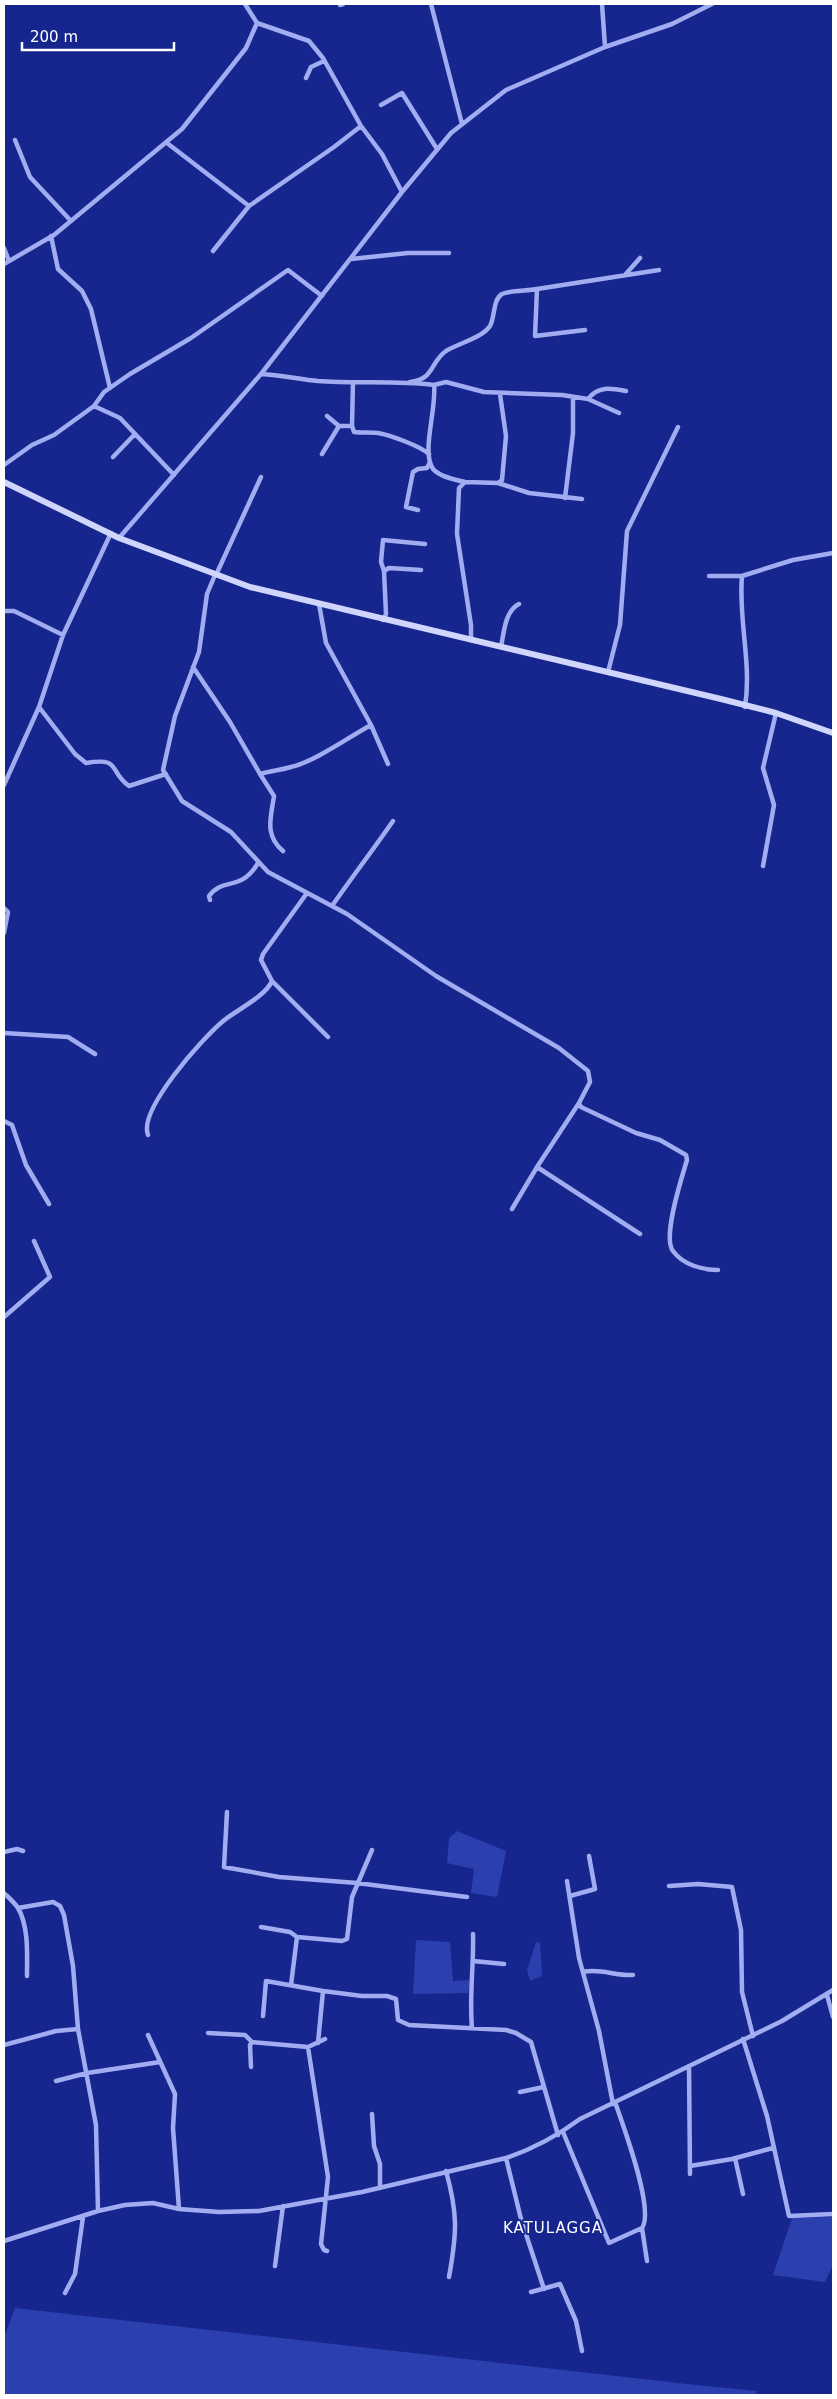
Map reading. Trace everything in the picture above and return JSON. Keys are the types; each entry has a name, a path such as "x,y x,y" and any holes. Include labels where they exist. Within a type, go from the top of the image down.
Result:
{"street":[{"path":"245,4 257,24 309,41 324,61 361,126 382,154 402,192"},
{"path":"431,4 462,124"},
{"path":"602,4 605,47"},
{"path":"119,538 260,374 402,192 451,133 506,90 605,47 672,24 712,4"},
{"path":"4,264 51,236 167,143 202,107 229,72 246,48 257,24"},
{"path":"306,78 311,67 324,61"},
{"path":"381,105 402,93 438,150"},
{"path":"213,251 249,206 361,126"},
{"path":"15,140 30,177 71,221"},
{"path":"167,143 249,206"},
{"path":"51,236 58,268 82,291 91,309 110,388"},
{"path":"4,248 9,261"},
{"path":"351,259 408,253 449,253"},
{"path":"625,276 640,258"},
{"path":"4,465 32,446 54,435 94,406 110,388 191,338 288,270 322,296"},
{"path":"260,374 353,382 421,381 431,372 444,352 487,330 493,321 498,298 503,294 659,270"},
{"path":"537,289 535,336 585,330"},
{"path":"353,382 352,426 354,432 378,433 424,449 429,454"},
{"path":"410,382 434,385 446,382 484,392 500,394 538,393 588,399 619,413"},
{"path":"434,385 434,403 428,444 430,462 434,470 465,482 498,483 530,493 582,499"},
{"path":"588,399 593,393 602,388 626,391"},
{"path":"498,483 502,480 506,436 500,394"},
{"path":"565,498 573,433 573,397"},
{"path":"94,406 120,418 174,475"},
{"path":"327,416 339,426 352,426"},
{"path":"322,454 339,426"},
{"path":"608,672 620,625 627,531 678,427"},
{"path":"113,457 135,434"},
{"path":"418,510 406,507 414,472 418,469 427,468 430,462"},
{"path":"261,478 207,594 198,652 175,716 163,770 182,801 231,832 268,872 332,906 436,976 559,1048 588,1071 590,1082 579,1103 512,1209"},
{"path":"455,479 459,488 457,534 471,625 471,640"},
{"path":"4,482 119,538 250,587 776,713 833,733"},
{"path":"459,488 465,482"},
{"path":"4,785 39,707 63,635 111,533"},
{"path":"383,620 386,614 384,571 381,562 383,540 425,544"},
{"path":"709,576 742,576 793,560 833,553"},
{"path":"384,571 389,568 421,570"},
{"path":"742,576 743,634 748,690 745,707"},
{"path":"320,604 326,643 371,725 388,764"},
{"path":"501,647 509,613 512,607 519,604"},
{"path":"4,611 14,611 63,635"},
{"path":"193,667 230,722 274,796 269,818 270,835 283,851"},
{"path":"39,707 81,759 86,763 102,760 114,765 122,782 129,786 166,774"},
{"path":"763,866 774,805 763,768 776,713"},
{"path":"260,774 281,767 289,768 305,762 371,725"},
{"path":"332,906 363,866 376,843 393,821"},
{"path":"210,900 209,896 215,888 241,882 251,874 258,863"},
{"path":"308,893 263,954 261,960 272,981 328,1037"},
{"path":"4,908 8,912 4,933"},
{"path":"148,1135 146,1124 151,1108 204,1039 245,1004 269,988 272,981"},
{"path":"4,1033 68,1037 95,1054"},
{"path":"579,1103 581,1108 636,1133 660,1140 686,1155 687,1160 677,1192 669,1242 672,1251 683,1260 698,1268 718,1270"},
{"path":"4,1121 12,1125 26,1165 49,1204"},
{"path":"537,1168 640,1234"},
{"path":"4,1316 50,1277 34,1241"},
{"path":"227,1812 224,1867 279,1877 357,1883 466,1897"},
{"path":"4,1852 17,1849 23,1851"},
{"path":"261,1927 290,1932 297,1937 342,1941 347,1939 352,1897 372,1850"},
{"path":"570,1896 595,1889 589,1856"},
{"path":"567,1881 583,1972 599,2031 614,2103 637,2171 646,2216 642,2228 647,2260"},
{"path":"669,1886 698,1884 732,1888 735,1894 741,1930 742,1992 753,2036"},
{"path":"4,1893 18,1908 27,1946 27,1976"},
{"path":"18,1908 52,1902 60,1906 64,1915 73,1966 78,2029 96,2125 98,2210"},
{"path":"472,1934 473,1961 469,1998 472,2028"},
{"path":"291,1985 297,1937"},
{"path":"473,1961 504,1964"},
{"path":"583,1972 594,1969 619,1975 633,1975"},
{"path":"263,2016 266,1981 362,1996 387,1996 396,1999 398,2020 410,2025 506,2030 525,2038 531,2042 560,2133 609,2243 642,2228"},
{"path":"4,2241 82,2217 98,2210 142,2203 179,2209 237,2212 325,2199 380,2188 506,2158 525,2151 560,2133 580,2119 743,2039 753,2036 833,1990"},
{"path":"318,2043 323,1991"},
{"path":"827,1995 833,2018"},
{"path":"4,2045 56,2031 78,2029"},
{"path":"208,2033 245,2035 252,2042 308,2047 325,2040"},
{"path":"148,2035 175,2094 173,2128 179,2209"},
{"path":"743,2039 767,2116 789,2216 833,2214"},
{"path":"251,2067 250,2045 252,2042"},
{"path":"308,2047 328,2177 321,2244 324,2250 327,2250"},
{"path":"56,2081 86,2073 160,2062"},
{"path":"689,2066 690,2174"},
{"path":"520,2092 544,2087"},
{"path":"372,2114 374,2146 380,2164 380,2188"},
{"path":"690,2166 735,2158 773,2148"},
{"path":"506,2158 521,2219 544,2289"},
{"path":"735,2158 743,2194"},
{"path":"446,2171 455,2205 456,2239 449,2277"},
{"path":"275,2266 283,2206"},
{"path":"65,2293 75,2274 82,2217"},
{"path":"531,2292 560,2284 576,2321 582,2351"}],"shaded area":[{"path":"457,1831 506,1851 497,1897 471,1893 474,1869 447,1863 449,1838"},
{"path":"416,1940 450,1942 453,1981 470,1980 468,1993 413,1994"},
{"path":"536,1942 540,1943 542,1976 530,1981 527,1970"},
{"path":"833,2217 833,2265 825,2282 773,2275 792,2218"},
{"path":"15,2308 757,2391 755,2395 4,2395 4,2337"}],"district":[{"name":"KATULAGGA","path":"553,2228"}]}
